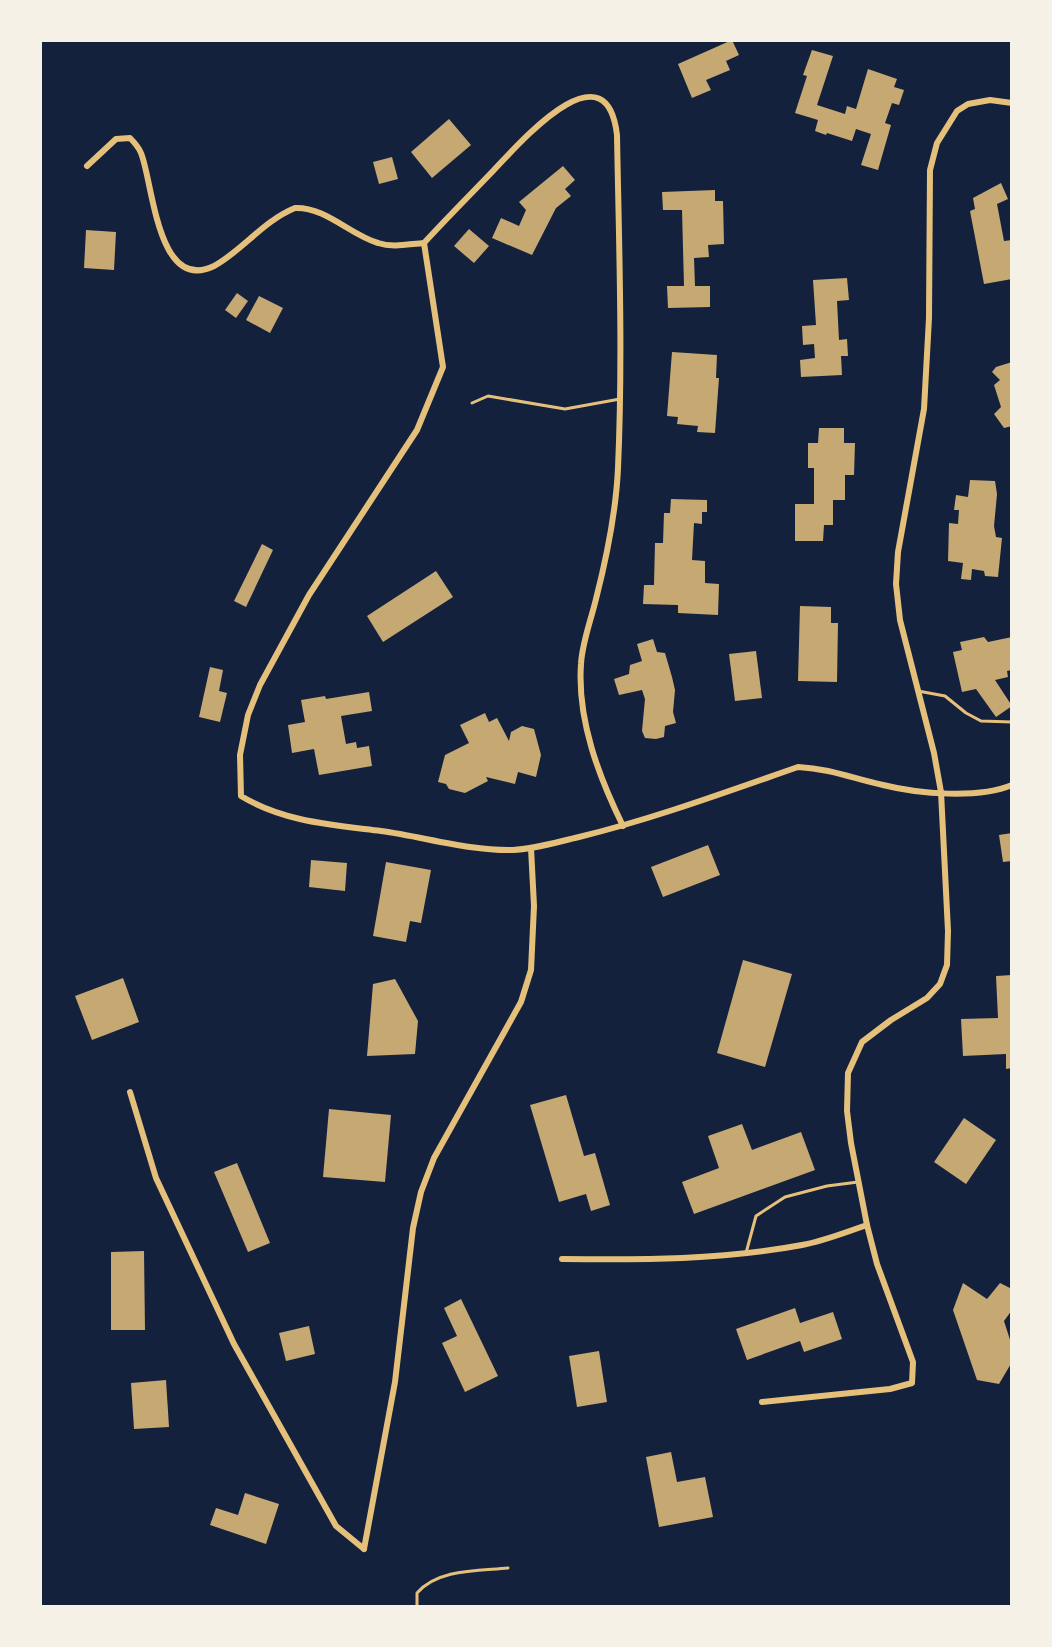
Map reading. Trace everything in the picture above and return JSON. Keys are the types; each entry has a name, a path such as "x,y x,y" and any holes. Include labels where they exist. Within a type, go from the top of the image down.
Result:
{"street":[{"path":"87,166 116,139 130,138 141,152 151,200 173,257 185,268 195,271 214,266 270,222 295,208 327,216 377,243 394,246 424,243 547,116 581,98 597,98 610,107 615,117 620,399 618,471 610,544 581,662 582,698 593,753 606,792 623,826"},
{"path":"762,1402 890,1389 912,1383 913,1362 877,1264 858,1182 847,1111 848,1073 862,1042 927,998 940,984 947,965 941,792 900,620 896,584 898,552 925,390 930,170 937,143 957,111 968,104 990,100 1012,103"},
{"path":"424,243 443,367 417,430 309,595 260,685 248,715 240,755 241,796 261,808 308,822 391,832 472,847 531,848 623,826 798,767 828,769 886,786 941,792 978,795 1012,785"},
{"path":"130,1092 156,1178 234,1344 336,1526 364,1549 395,1382 413,1228 421,1192 434,1158 521,1002 531,970 534,906 531,848"},
{"path":"562,1259 653,1260 746,1254 805,1244 867,1225"}],"lane":[{"path":"472,403 488,396 565,409 620,399"},
{"path":"918,691 945,696 981,721 1012,722"},
{"path":"746,1254 756,1216 785,1197 858,1182"},
{"path":"417,1607 417,1593 428,1581 455,1574 508,1568"}],"building":[{"path":"732,40 739,55 726,61 730,70 706,80 711,90 692,98 678,64"},
{"path":"812,50 833,56 817,105 845,114 847,106 856,109 868,69 897,79 894,87 904,90 899,105 892,103 885,123 891,125 878,170 861,165 871,134 856,129 852,141 826,135 815,131 818,120 795,113"},
{"path":"449,119 471,145 432,178 411,152"},
{"path":"392,157 398,179 379,184 373,162"},
{"path":"563,166 575,180 565,189 571,196 556,208 532,255 492,238 501,218 519,226 526,210 519,202"},
{"path":"1001,183 1008,199 997,204 1004,241 1012,240 1012,279 984,284 970,211 975,209 973,198"},
{"path":"715,190 715,201 723,201 724,244 708,245 709,257 694,258 695,286 710,286 710,307 668,308 667,286 684,286 682,210 663,210 662,192"},
{"path":"469,229 489,246 474,263 454,246"},
{"path":"86,230 116,232 114,270 84,268"},
{"path":"847,278 849,300 837,301 839,340 847,339 848,356 841,356 842,375 801,377 800,360 815,358 814,344 803,345 802,326 816,325 813,280"},
{"path":"237,293 248,301 236,318 225,310"},
{"path":"259,296 283,308 270,333 246,320"},
{"path":"672,352 717,355 716,378 719,378 715,433 697,432 698,426 677,424 678,417 667,416"},
{"path":"1012,362 1012,426 1004,428 994,414 1001,407 994,385 1000,380 992,372 996,367"},
{"path":"819,428 844,428 844,443 855,443 854,475 845,475 845,500 833,500 833,525 824,525 823,541 795,541 795,504 814,504 814,468 808,468 808,443 818,443"},
{"path":"970,480 995,481 994,526 996,537 1002,538 998,577 985,576 984,571 972,569 971,580 961,579 963,563 948,561 949,523 958,524 959,510 954,510 956,495 968,497"},
{"path":"671,499 707,500 707,512 702,512 702,524 694,523 692,560 705,561 705,583 719,584 718,615 678,613 678,605 643,604 644,585 654,585 655,543 663,543 664,513 670,513"},
{"path":"262,544 273,550 246,607 234,601"},
{"path":"436,571 453,597 383,642 367,616"},
{"path":"800,606 831,607 831,623 838,623 837,682 798,681"},
{"path":"984,637 988,642 1012,637 1012,670 1007,671 1008,677 995,680 1012,706 996,717 976,689 962,692 953,652 962,650 960,642"},
{"path":"653,639 657,652 665,653 672,677 676,723 665,726 664,737 656,739 645,738 642,731 645,699 642,690 619,695 614,679 629,674 630,665 642,661 637,644"},
{"path":"756,651 762,698 735,701 729,654"},
{"path":"210,667 223,670 219,691 227,693 220,722 199,717"},
{"path":"369,692 372,711 341,716 346,744 356,742 357,748 369,746 372,766 319,775 314,749 292,753 288,725 305,722 301,700"},
{"path":"485,713 489,722 497,718 509,741 511,732 522,726 534,729 541,755 536,777 518,772 515,784 486,777 488,781 465,793 449,789 446,784 438,782 445,755 469,743 460,725"},
{"path":"1012,833 1012,861 1003,862 999,835"},
{"path":"708,845 720,875 663,897 651,867"},
{"path":"311,860 347,863 345,891 309,887"},
{"path":"386,862 431,870 421,923 410,921 406,942 373,936"},
{"path":"743,960 792,974 765,1067 717,1053"},
{"path":"1012,975 1012,1068 1006,1069 1006,1054 963,1056 961,1019 998,1018 996,976"},
{"path":"123,978 139,1022 92,1040 75,996"},
{"path":"395,979 418,1021 415,1054 367,1056 373,984"},
{"path":"566,1095 584,1156 595,1153 610,1205 591,1211 586,1194 559,1202 530,1105"},
{"path":"329,1109 391,1115 385,1182 323,1177"},
{"path":"964,1118 996,1140 966,1184 934,1162"},
{"path":"742,1124 752,1150 801,1132 815,1170 694,1214 682,1182 719,1168 708,1136"},
{"path":"237,1163 270,1243 248,1252 214,1172"},
{"path":"144,1251 145,1330 111,1330 111,1252"},
{"path":"963,1283 987,1299 1000,1283 1012,1289 1012,1310 1004,1321 1012,1346 1012,1362 999,1384 977,1380 953,1310"},
{"path":"461,1299 498,1376 465,1392 442,1343 457,1336 444,1308"},
{"path":"795,1308 800,1323 833,1312 842,1339 804,1352 800,1341 747,1360 736,1329"},
{"path":"309,1326 315,1354 286,1361 279,1333"},
{"path":"599,1351 607,1402 577,1407 569,1356"},
{"path":"166,1380 169,1427 134,1429 131,1383"},
{"path":"671,1452 677,1482 705,1477 713,1517 659,1527 646,1457"},
{"path":"245,1493 279,1504 266,1544 210,1525 216,1508 238,1515"}]}
